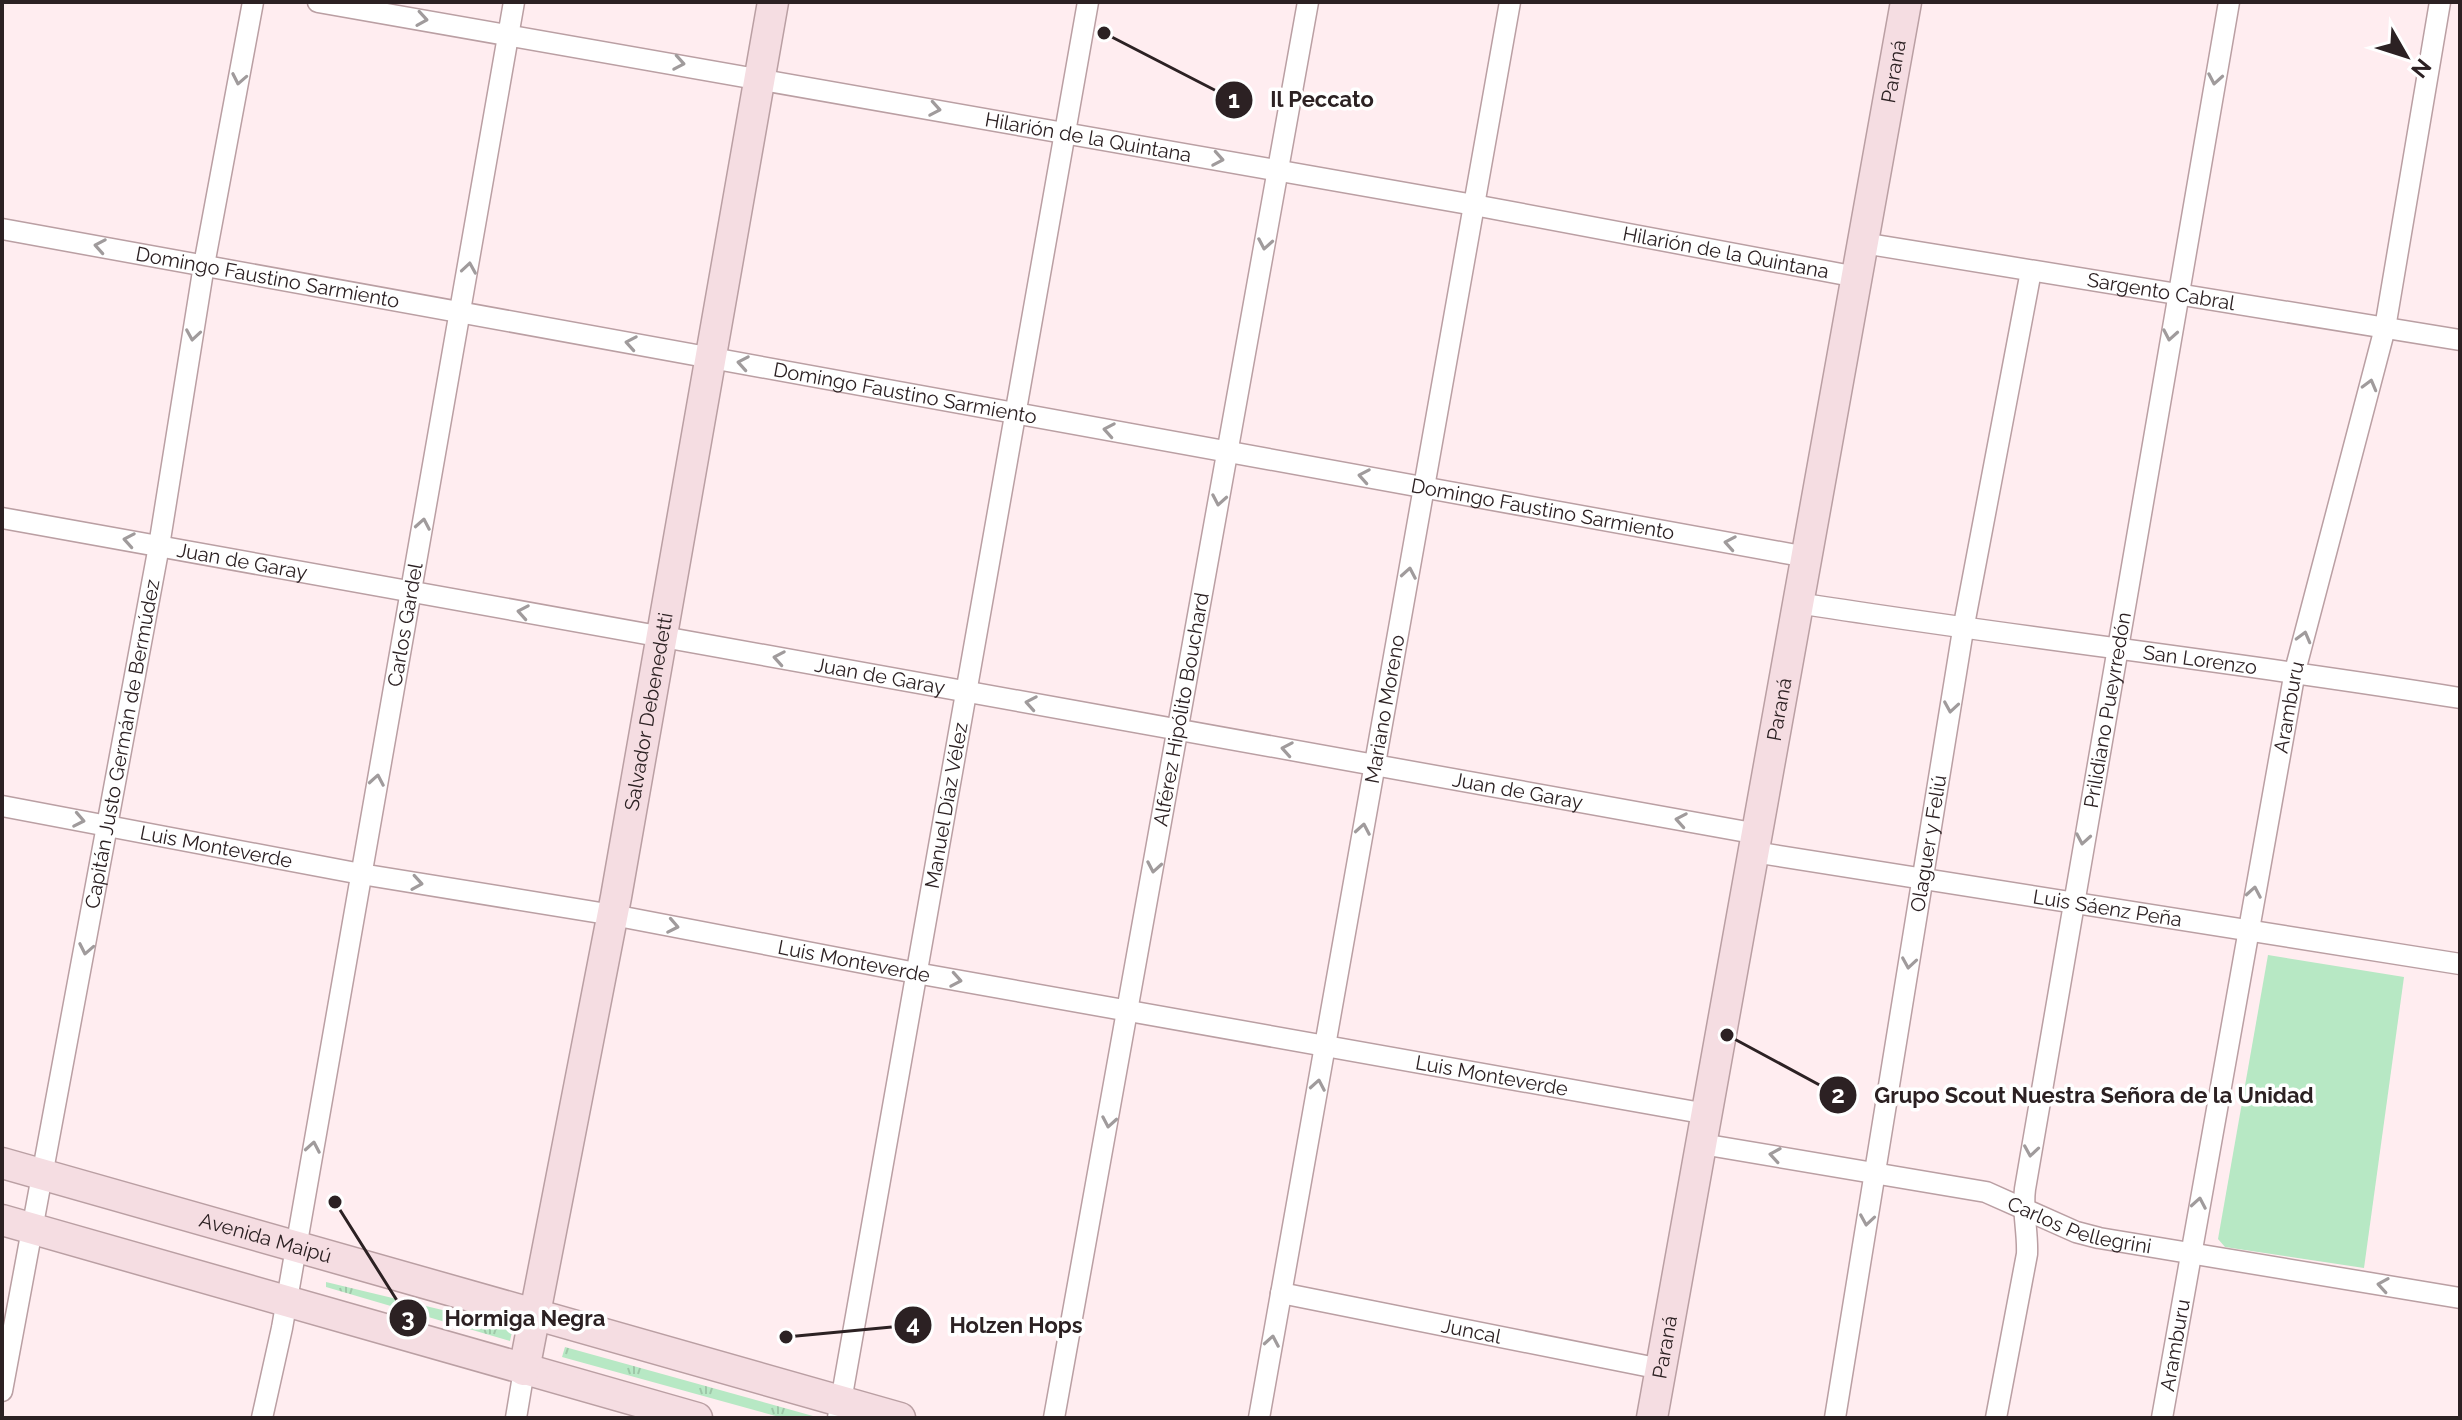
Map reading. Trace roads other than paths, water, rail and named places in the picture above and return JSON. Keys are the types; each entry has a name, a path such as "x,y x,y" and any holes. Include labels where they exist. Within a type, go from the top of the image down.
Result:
{"street":[{"name":"Capitán Justo Germán de Bermúdez","path":"2,1391 16,1224 44,1174 159,546 204,265 253,2"},
{"name":"Hilarión de la Quintana","path":"318,2 1474,205 1857,277"},
{"name":"Carlos Gardel","path":"262,1418 287,1299 514,2"},
{"name":"Salvador Debenedetti","path":"516,1418 613,915 708,357 773,2"},
{"name":"Manuel Díaz Vélez","path":"840,1409 1088,2"},
{"name":"Alférez Hipólito Bouchard","path":"1054,1418 1308,2"},
{"name":"Mariano Moreno","path":"1259,1418 1510,2"},
{"name":"Paraná","path":"1652,1418 1906,2"},
{"name":"Prilidiano Pueyrredón","path":"1996,1418 2027,1254 2029,1230 2022,1209 2072,903 2229,2"},
{"name":"Aramburu","path":"2162,1418 2295,671 2385,328 2440,2"},
{"name":"Domingo Faustino Sarmiento","path":"2,229 1807,557"},
{"name":"Sargento Cabral","path":"1863,243 2460,340"},
{"name":"Olaguer y Feliú","path":"1835,1418 1963,630 2031,271"},
{"name":"Juan de Garay","path":"2,518 1375,765 1756,843"},
{"name":"San Lorenzo","path":"1798,603 1963,630 2295,671 2460,698"},
{"name":"Luis Monteverde","path":"2,806 361,874 613,915 916,973 1707,1114"},
{"name":"Luis Sáenz Peña","path":"1756,843 1922,879 2460,964"},
{"name":"Carlos Pellegrini","path":"1702,1144 1986,1192 2076,1232 2190,1255 2460,1298"},
{"name":"Avenida Maipú","path":"2,1163 535,1313 840,1409 900,1418"},
{"path":"16,1224 697,1418"},
{"name":"Juncal","path":"1281,1293 1661,1369"}],"place":[{"name":"Il Peccato","path":"1104,33"},
{"name":"Grupo Scout Nuestra Señora de la Unidad","path":"1727,1035"},
{"name":"Hormiga Negra","path":"335,1202"},
{"name":"Holzen Hops","path":"786,1337"}]}
